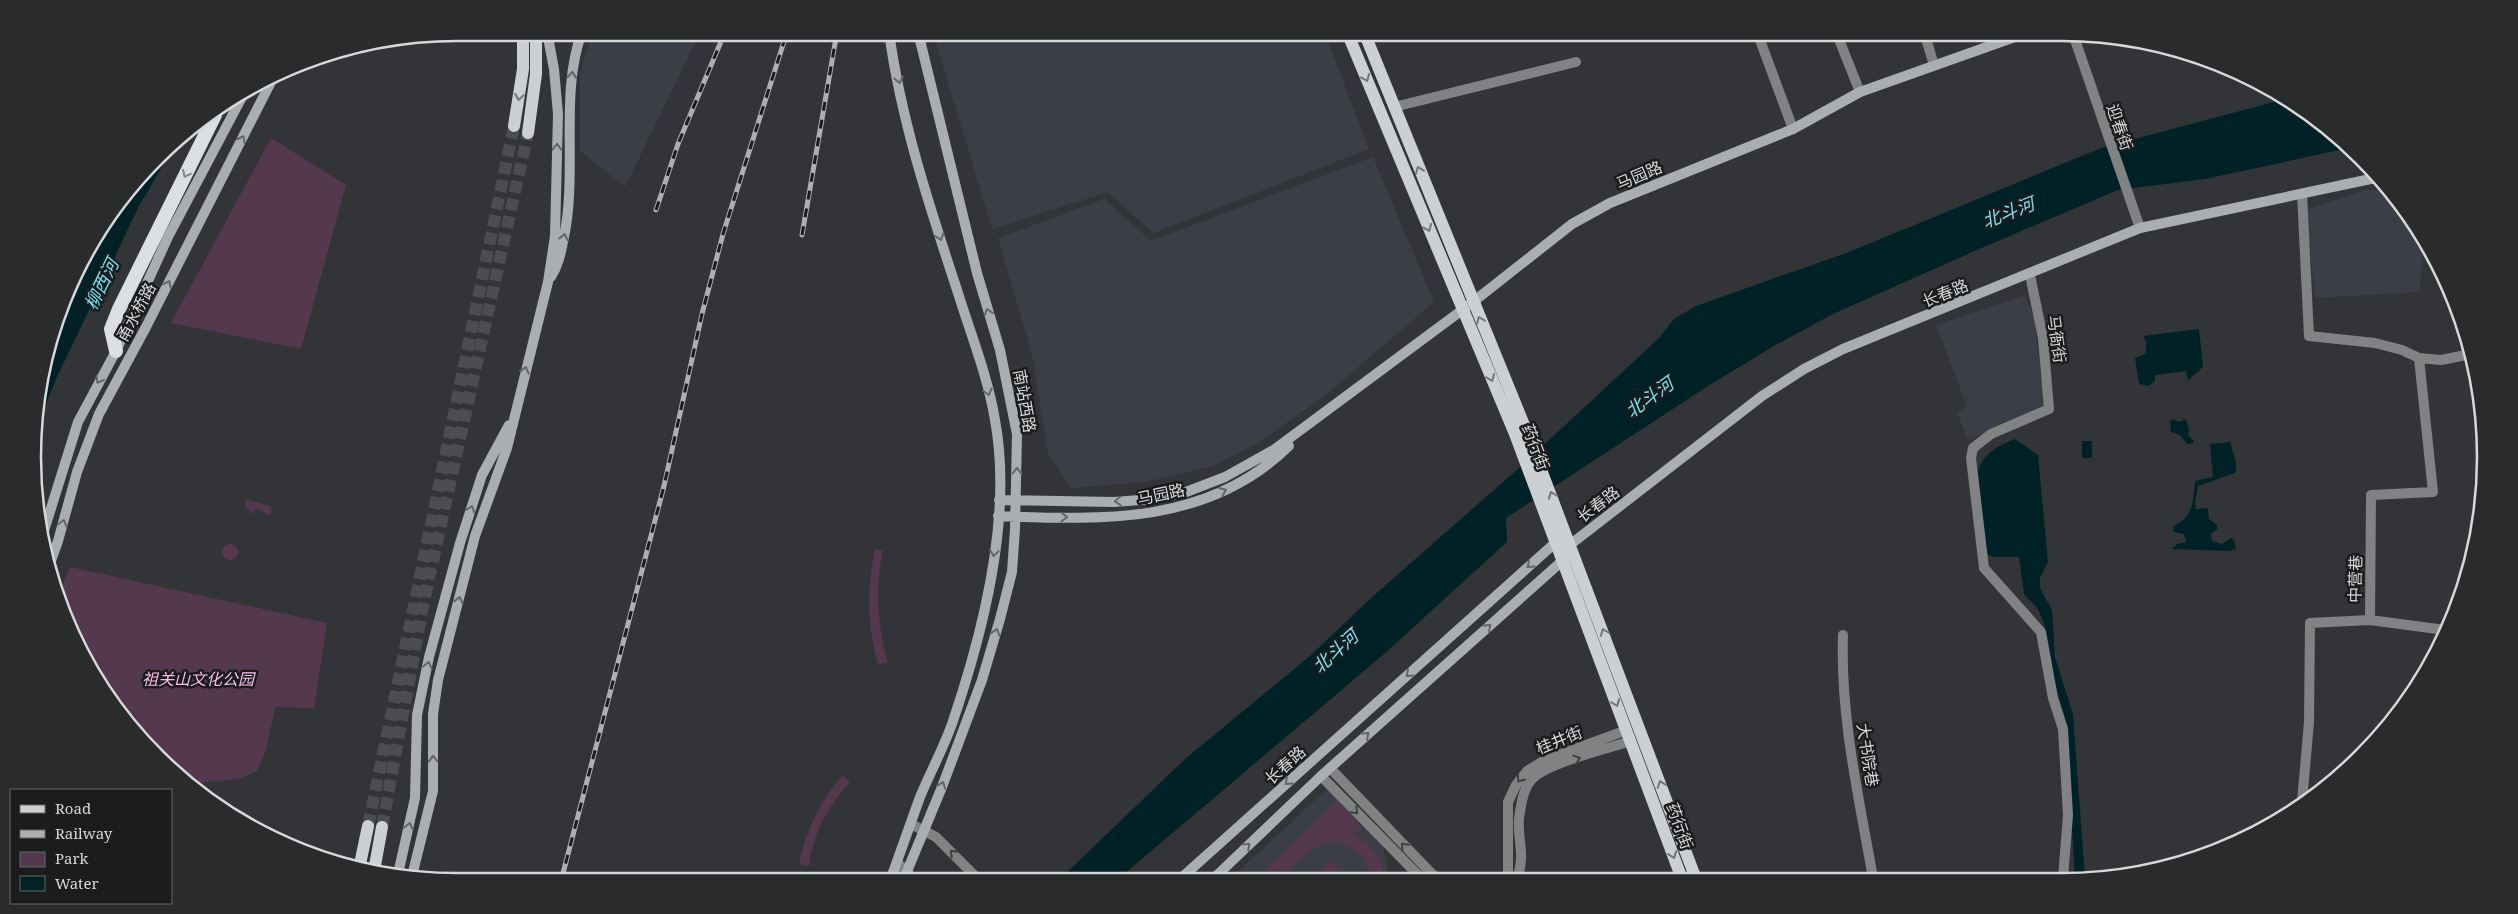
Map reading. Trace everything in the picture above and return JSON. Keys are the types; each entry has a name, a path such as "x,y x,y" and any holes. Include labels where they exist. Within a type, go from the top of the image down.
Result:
{"highway":[{"path":"116,351 111,329 119,309 212,121"}],"main road":[{"path":"514,126 523,69 523,41"},
{"path":"528,133 536,74 536,41"},
{"path":"413,870 433,791 433,714 438,680 475,536 507,448 548,282 555,236 558,114 554,69 549,41"},
{"path":"548,282 558,265 567,224 571,190 572,71 580,41"},
{"name":"南站西路","path":"891,41 910,134 935,223 982,367 996,421 1001,485 994,554 980,628 951,725 893,873"},
{"name":"南站西路","path":"906,873 982,680 1012,572 1016,517 1018,434 1000,350 977,273 920,41"},
{"name":"药行街","path":"1352,41 1570,542 1694,873"},
{"name":"药行街","path":"1368,41 1394,107 1467,306"},
{"name":"马园路","path":"1000,500 1114,502 1153,499 1186,492 1225,477 1275,448 1306,426 1467,306 1572,224 1610,203 1793,129 1860,92 2003,41"},
{"name":"甬水桥路","path":"53,555 77,472 99,414 146,327 269,86"},
{"name":"甬水桥路","path":"47,522 78,422 116,351 168,237 239,103"},
{"name":"长春路","path":"1219,873 1321,776 1561,562 1570,542 1762,396 1804,369 1843,349 2140,228 2370,179"},
{"path":"399,868 415,798 417,715 429,657 460,543 482,475 496,446 513,418"},
{"name":"马园路","path":"998,516 1112,517 1153,514 1189,505 1233,486 1273,460 1306,426"},
{"name":"药行街","path":"1521,432 1561,562 1629,735 1680,873"},
{"name":"长春路","path":"1188,873 1555,543 1570,542"},
{"path":"361,862 368,826"},
{"path":"375,865 382,827"}],"street":[{"path":"1760,41 1793,129"},
{"path":"1840,41 1860,92"},
{"path":"1927,41 1934,65"},
{"name":"迎春街","path":"2076,42 2140,228"},
{"path":"1394,107 1576,62"},
{"path":"2302,194 2309,336 2375,343 2402,350 2419,358 2441,360 2464,355"},
{"name":"马衙街","path":"2030,274 2043,338 2049,409 1991,434 1973,448 1971,458 1984,568 2040,632 2053,698 2063,729 2068,815 2063,873"},
{"name":"中营巷","path":"2303,795 2309,722 2310,623 2370,620 2371,495 2433,492 2419,358"},
{"path":"2370,620 2439,629"},
{"name":"大书院巷","path":"1843,635 1842,674 1872,873"},
{"name":"桂井街","path":"1508,873 1508,802 1516,785 1526,771 1545,760 1629,735"},
{"name":"桂井街","path":"1518,873 1522,851 1519,820 1524,794 1532,779 1550,768 1629,735"},
{"path":"1330,768 1431,873"},
{"path":"1321,776 1416,873"},
{"path":"911,824 924,830 950,850 972,873"},
{"path":"897,862 903,873"}],"shaded area":[{"path":"590,41 696,41 625,187 580,151 580,72"},
{"path":"935,41 1328,41 1369,149 1153,233 1108,192 992,229"},
{"path":"1373,157 1434,302 1322,398 1256,444 1213,466 1145,482 1071,488 1048,454 1032,355 998,238 1104,199 1151,241"},
{"path":"2365,190 2380,191 2407,226 2421,249 2423,259 2419,292 2315,298 2306,210"},
{"path":"2025,295 2034,318 2045,407 1968,440 1957,412 1967,407 1936,325"},
{"path":"1328,788 1382,845 1389,873 1237,873"}],"green space":[{"path":"271,138 346,185 301,349 171,323"},
{"path":"246,499 272,507 270,516 256,508 254,514 245,507"},
{"path":"230,544 236,546 238,552 236,558 230,560 224,558 222,552 224,546"},
{"path":"875,549 883,551 880,565 878,607 888,663 878,664 874,650 869,607 872,563"},
{"name":"祖关山文化公园","path":"70,567 327,623 314,708 275,707 266,750 257,771 238,779 199,783 183,770 144,731 111,688 84,641 62,587"},
{"path":"843,775 850,782 835,800 823,821 814,843 809,866 799,864 815,816 827,795"},
{"path":"1337,801 1362,827 1353,834 1366,842 1375,852 1383,873 1370,873 1368,866 1358,853 1343,844 1332,843 1322,845 1313,850 1286,873 1262,873"},
{"path":"1330,861 1341,873 1317,873"}],"water":[{"name":"北斗河","path":"2276,101 2314,127 2341,150 2205,179 2118,190 1833,314 1774,346 1708,386 1506,518 1507,542 1384,654 1125,873 1066,873 1185,759 1310,656 1371,598 1519,468 1659,338 1674,319 1696,306 1849,252 2101,148"},
{"name":"柳西河","path":"166,160 139,206 56,379 44,408 55,349 63,323 84,273 111,226 144,183"},
{"path":"2199,329 2203,366 2188,381 2186,371 2155,375 2155,381 2149,386 2139,384 2135,358 2146,353 2146,342 2143,336"},
{"path":"2173,419 2179,422 2186,419 2189,429 2188,435 2194,441 2193,443 2187,444 2180,435 2171,432 2170,421"},
{"path":"2015,439 2038,455 2048,562 2040,578 2040,588 2052,610 2055,657 2073,714 2085,872 2075,872 2065,718 2053,677 2044,623 2038,609 2024,594 2019,557 1994,557 1988,555 1985,548 1978,471 1987,455 2003,444"},
{"path":"2082,441 2092,441 2092,458 2082,458"},
{"path":"2231,442 2236,465 2235,473 2198,486 2195,503 2196,509 2208,508 2209,519 2217,525 2217,530 2211,533 2212,541 2222,544 2231,538 2234,540 2236,549 2229,551 2172,549 2177,544 2186,542 2184,534 2173,532 2174,526 2181,522 2189,513 2194,496 2195,481 2213,477 2210,444"}],"tunnel":[{"path":"368,826 514,126"},
{"path":"382,827 424,601 528,133"}],"railway":[{"path":"656,210 678,144 721,41"},
{"path":"563,873 664,486 702,314 723,234 784,41"},
{"path":"802,235 835,41"}]}
